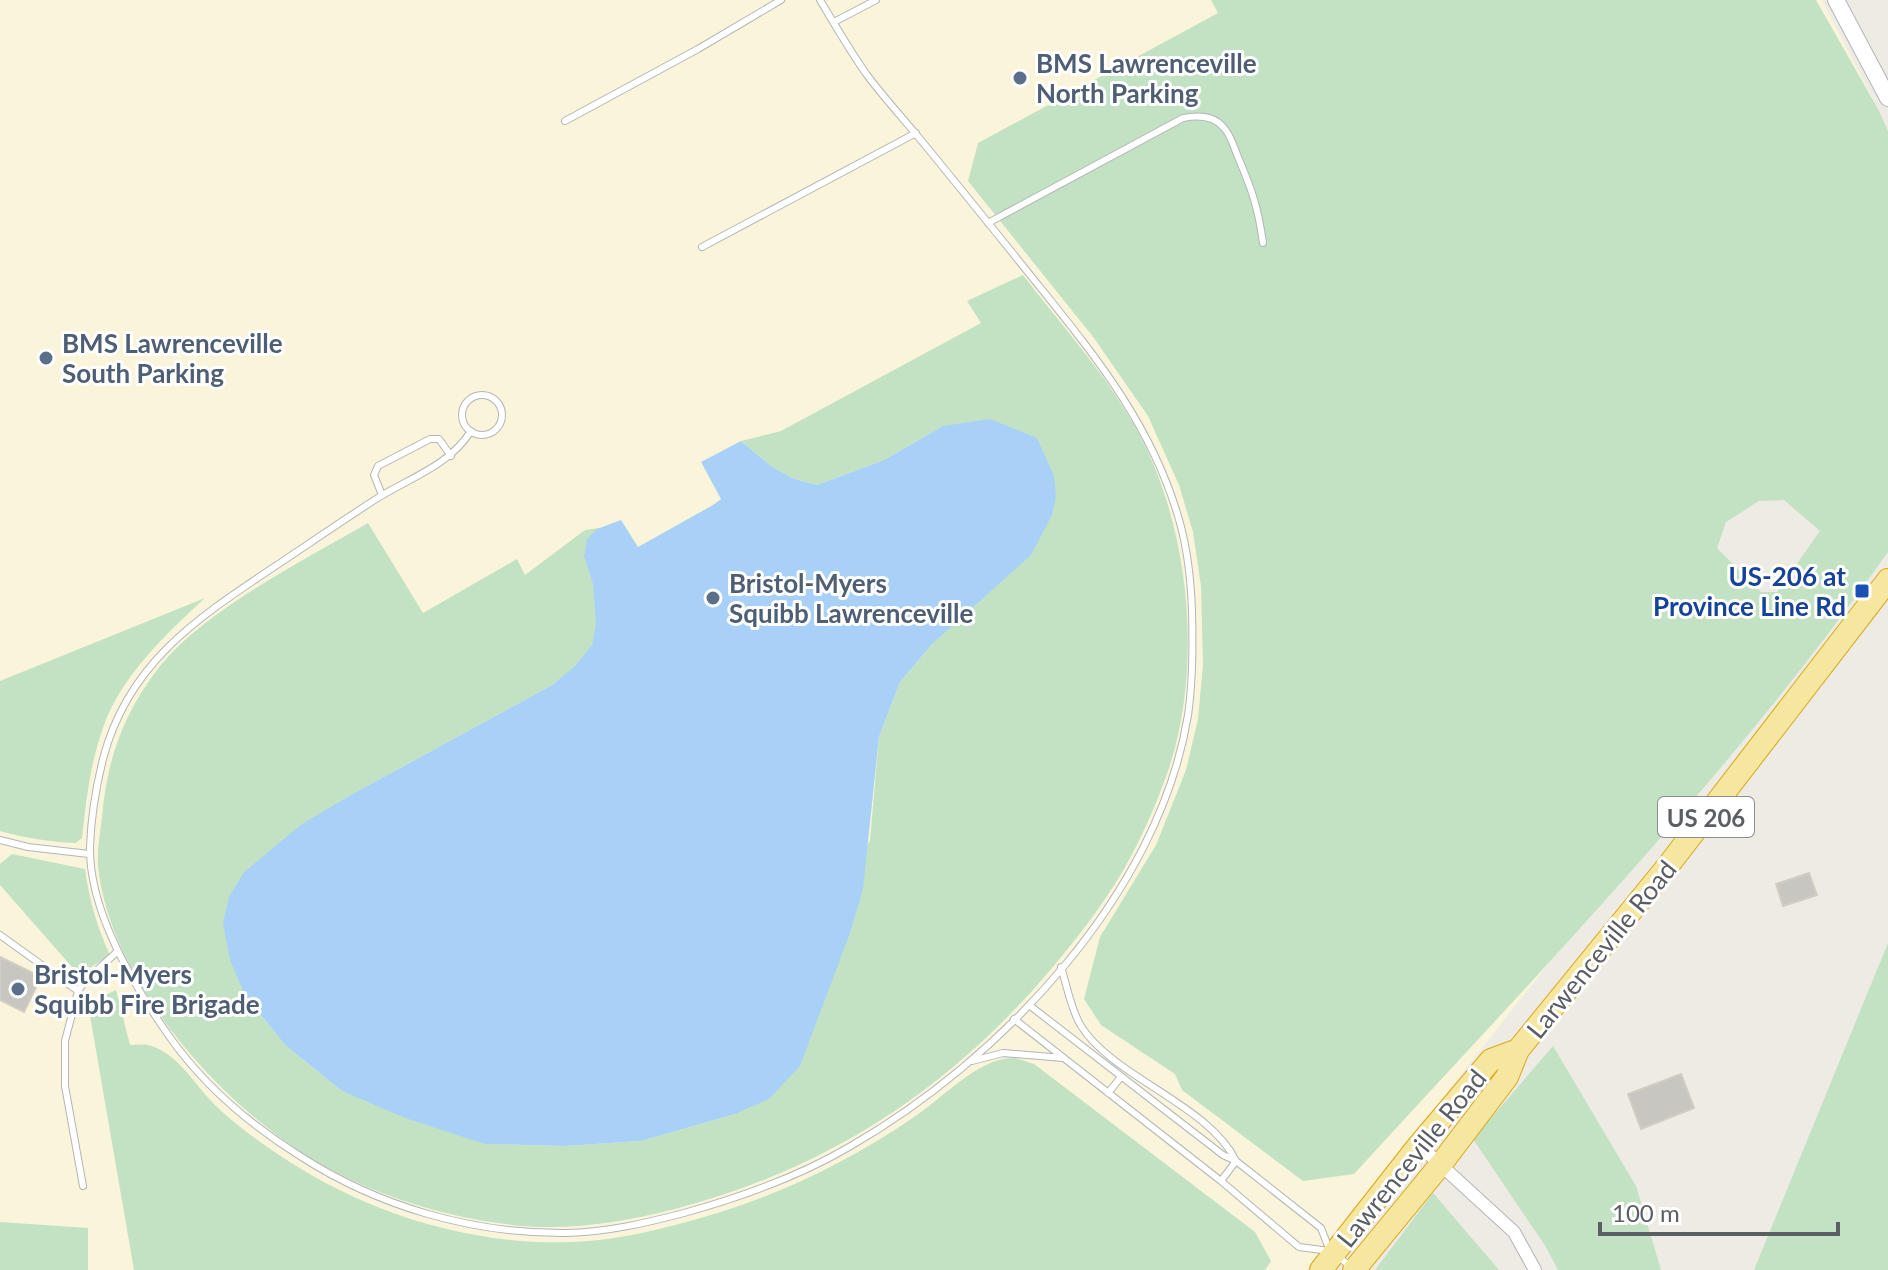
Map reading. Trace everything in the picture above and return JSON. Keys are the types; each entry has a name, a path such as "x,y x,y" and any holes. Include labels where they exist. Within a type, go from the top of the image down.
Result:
{"highway":[{"name":"Larwenceville Road","path":"1518,1050 1667,867 1888,580"},
{"name":"Lawrenceville Road","path":"1328,1258 1491,1060 1518,1050"},
{"name":"Lawrenceville Road","path":"1354,1270 1507,1077 1518,1050"}],"street":[{"path":"1836,0 1888,98"},
{"path":"1419,1145 1514,1232 1535,1270"}],"lane":[{"path":"565,121 781,0"},
{"path":"471,431 451,456 382,495 192,624 153,661 112,728 101,765 89,854 109,930 118,951 131,979 180,1051 223,1100 272,1139 335,1179 402,1206 458,1222 511,1231 573,1233 632,1226 745,1195 796,1175 844,1150 921,1101 969,1062 1029,1005 1091,931 1147,841 1176,767 1188,717 1193,664 1191,587 1183,534 1170,488 1139,421 1086,344 868,76 820,0"},
{"path":"834,22 876,0"},
{"path":"988,223 1183,118 1197,115 1211,118 1224,127 1257,201 1263,243"},
{"path":"702,247 916,133"},
{"path":"479,395 495,399 502,414 498,426 484,435 471,431 463,419 465,403 479,395"},
{"path":"382,495 374,475 378,466 430,439 439,439 451,456"},
{"path":"0,840 28,847 89,854"},
{"path":"0,935 78,991"},
{"path":"83,1186 65,1086 65,1041 78,991 118,951"},
{"path":"1061,967 1080,1025 1093,1041 1201,1122 1230,1148 1236,1161"},
{"path":"1029,1005 1321,1228 1328,1258"},
{"path":"1014,1019 1221,1181 1299,1247 1354,1270"},
{"path":"969,1062 1003,1053 1063,1058"},
{"path":"1108,1093 1121,1077"},
{"path":"1221,1181 1236,1161"}],"shaded area":[{"name":"Bristol-Myers Squibb Lawrenceville","path":"0,0 1822,0 1878,109 1451,553 1561,948 1307,1270 0,1270"}],"green space":[{"path":"1211,0 1816,0 1888,131 1888,552 1828,635 1699,794 1354,1174 1303,1181 1182,1090 1175,1074 1101,1025 1084,999 1100,937 1156,845 1186,770 1198,719 1203,665 1201,586 1193,532 1179,485 1148,416 1094,338 968,181 978,143 1218,13","holes":["1784,500 1820,531 1777,592 1761,592 1717,548 1726,522 1759,501"]},
{"path":"1023,275 1108,384 1152,461 1178,546 1188,638 1180,727 1169,768 1143,832 1124,869 1090,920 1013,1011 972,1051 928,1087 883,1119 835,1147 731,1192 654,1214 591,1225 548,1227 484,1221 401,1200 341,1175 300,1152 260,1122 221,1086 184,1047 152,1004 126,959 108,912 98,866 104,796 112,758 134,704 145,687 176,649 226,608 368,523 423,613 517,559 525,575 585,530 599,528 586,548 596,598 596,632 589,652 580,662 552,685 302,825 244,872 245,995 285,1045 342,1091 485,1144 565,1146 641,1141 735,1114 870,840 879,737 900,682 933,643 943,426 884,460 817,485 792,478 771,466 741,441 781,431 981,323 967,301"},
{"path":"205,598 146,657 111,709 92,769 82,838 76,843 57,842 0,831 0,681"},
{"path":"12,854 85,869 94,913 110,955 79,975 0,885 0,864"},
{"path":"1888,943 1888,1270 1754,1270"},
{"path":"116,990 130,1045 148,1045 168,1055 240,1127 300,1168 336,1188 373,1205 451,1230 531,1242 572,1242 640,1233 711,1215 772,1194 859,1152 914,1117 985,1065 1013,1058 1034,1064 1255,1232 1271,1261 1265,1270 134,1270 88,1004"},
{"path":"1553,1046 1636,1186 1661,1270 1558,1270 1546,1247 1473,1139"},
{"path":"1433,1193 1499,1270 1375,1270"},
{"path":"0,1222 88,1228 88,1270 0,1270"}],"water":[{"path":"990,419 1037,438 1054,476 1056,496 1052,515 1031,555 933,643 900,682 879,737 863,889 850,933 800,1066 769,1099 735,1114 641,1141 565,1146 485,1144 408,1119 342,1091 285,1045 245,995 230,960 223,923 229,897 244,872 302,824 552,685 575,666 592,645 596,624 593,584 584,556 587,539 597,529 621,520 638,547 713,505 721,499 701,462 741,441 771,466 792,478 817,485 884,460 943,426"}],"building":[{"path":"1809,873 1817,895 1783,906 1776,884"},
{"name":"Bristol-Myers Squibb Fire Brigade","path":"0,957 41,977 24,1012 0,1000"},
{"path":"1681,1074 1694,1108 1641,1129 1628,1094"}],"place":[{"name":"BMS Lawrenceville North Parking","path":"1020,78"},
{"name":"BMS Lawrenceville South Parking","path":"46,358"},
{"name":"US-206 at Province Line Rd","path":"1862,591"},
{"name":"Bristol-Myers Squibb Lawrenceville","path":"713,598"},
{"name":"Bristol-Myers Squibb Fire Brigade","path":"18,989"}]}
